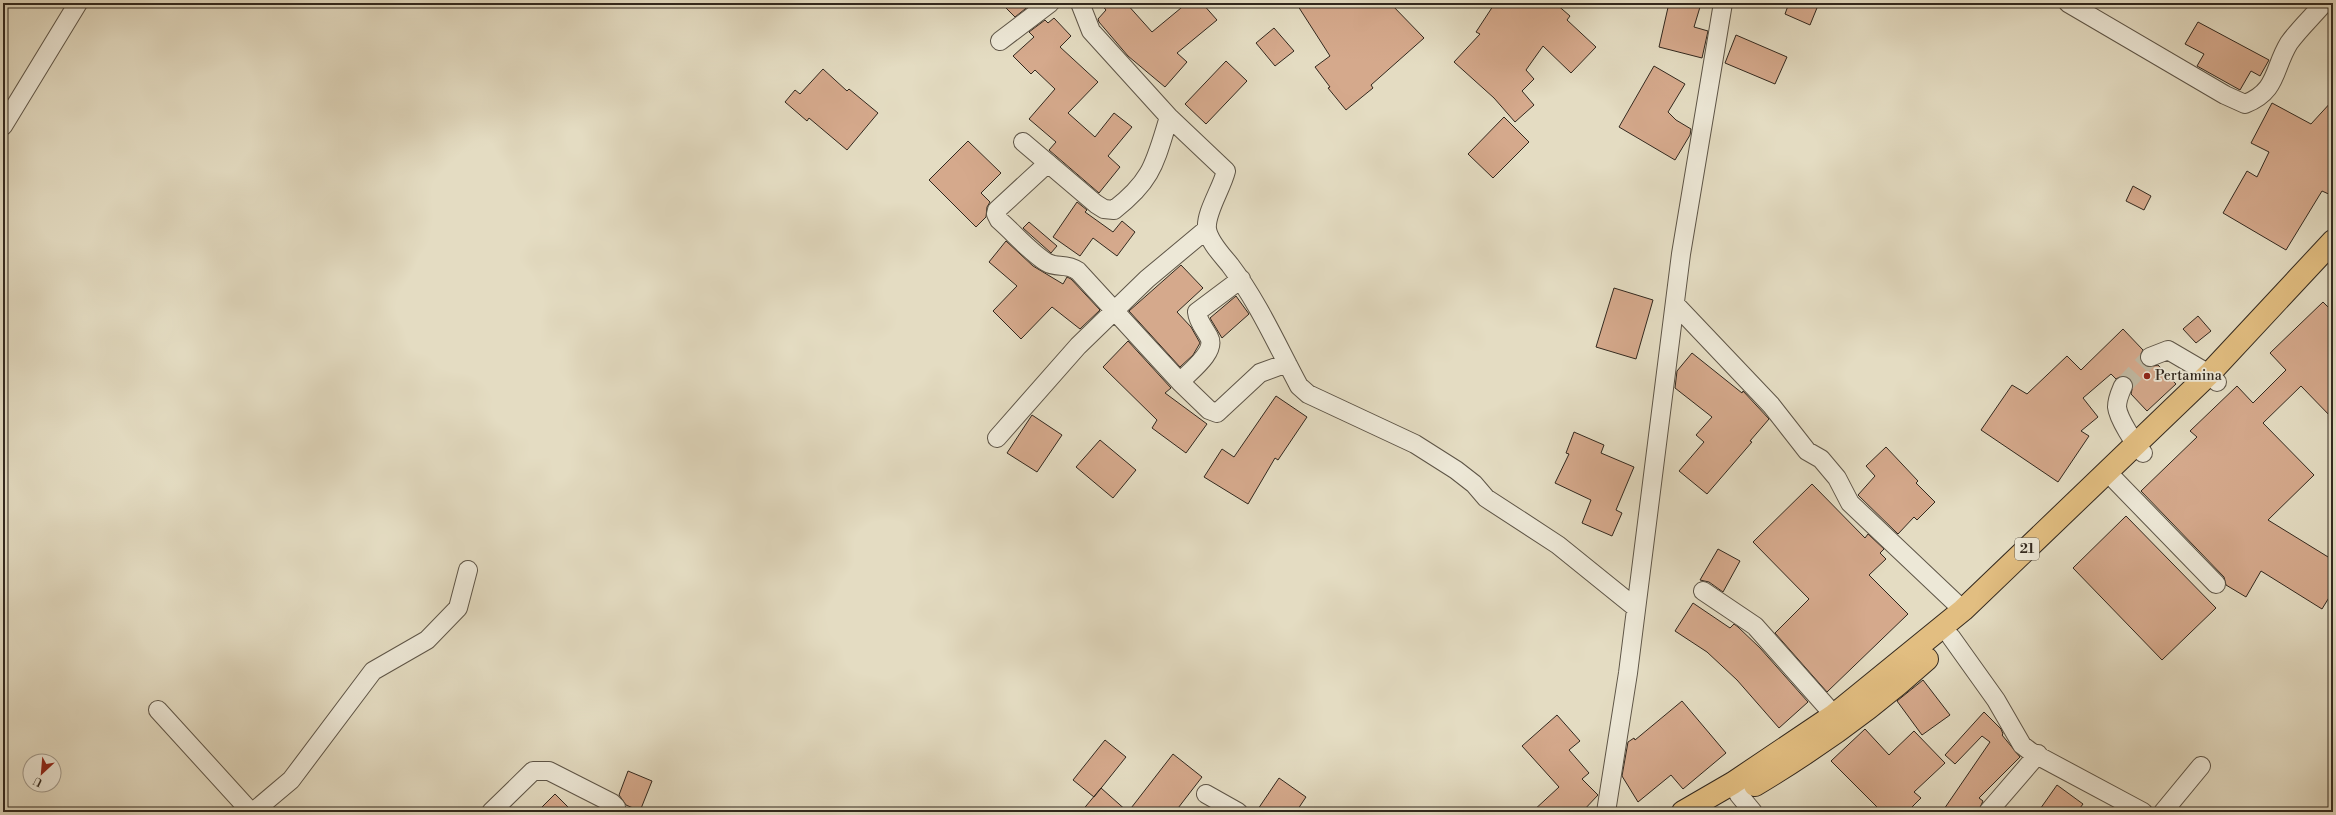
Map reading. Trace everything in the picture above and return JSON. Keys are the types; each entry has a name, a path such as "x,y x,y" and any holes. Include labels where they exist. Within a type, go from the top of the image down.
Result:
{"highway":[{"name":"21","path":"2213,378 2333,241"},
{"name":"21","path":"1708,812 1834,715 1963,610 2139,449 2333,260"},
{"name":"21","path":"1683,812 1799,759 1845,728 1887,695 1951,637 2115,480 2139,449"}],"street":[{"path":"3,126 78,3"},
{"path":"1000,41 1050,3"},
{"path":"1080,3 1091,31 1169,117 1226,172 1223,184 1208,216 1207,229 1213,242 1241,279 1299,386 1308,394 1415,444 1456,470 1474,484 1486,498 1558,544 1636,608"},
{"path":"1606,812 1636,608 1681,254 1723,3"},
{"path":"2068,3 2225,94 2245,104 2263,95 2274,80 2280,60 2290,43 2324,3"},
{"path":"1023,142 1096,204 1104,209 1114,210 1130,198 1146,180 1153,167 1169,117"},
{"path":"1048,163 997,210 997,216 1046,262 1056,266 1067,265 1078,271 1180,382 1209,410 1217,413 1260,373 1287,363"},
{"path":"998,438 1078,346 1146,280 1207,229"},
{"path":"1180,382 1207,353 1211,346 1210,339 1198,318 1197,312 1241,279"},
{"path":"1675,304 1771,405 1807,451 1821,459 1837,478 1850,503 1963,610"},
{"path":"2150,357 2168,350 2213,378"},
{"path":"2123,386 2118,397 2117,409 2139,449"},
{"path":"2115,480 2216,584"},
{"path":"158,710 252,812 291,780 373,671 427,640 458,608 468,570"},
{"path":"1703,591 1755,626 1834,715"},
{"path":"1951,637 1996,700 2022,745 2143,812"},
{"path":"1988,812 2038,754"},
{"path":"2163,812 2201,766"},
{"path":"491,812 533,771 541,769 549,771 612,803 616,807 616,812"},
{"path":"1736,789 1753,812"},
{"path":"1206,794 1238,812"}],"building":[{"path":"1001,3 1028,3 1030,5 1015,17"},
{"path":"1100,3 1126,3 1152,32 1187,3 1202,3 1217,20 1177,53 1187,62 1165,87 1128,56 1099,22 1098,19 1106,10"},
{"path":"1296,3 1390,3 1424,38 1371,85 1373,88 1346,110 1328,88 1330,87 1315,67 1330,56"},
{"path":"1495,3 1555,3 1570,16 1567,20 1596,47 1571,73 1543,46 1526,70 1534,79 1522,91 1534,105 1515,122 1494,98 1454,62 1480,34 1476,32"},
{"path":"1669,3 1682,3 1700,7 1694,27 1708,31 1702,58 1659,47"},
{"path":"1789,3 1819,3 1810,25 1785,14"},
{"path":"1054,18 1071,36 1060,47 1098,82 1068,113 1095,137 1114,113 1132,127 1108,156 1120,167 1099,193 1049,150 1056,142 1029,119 1055,89 1035,70 1031,74 1013,56 1034,37 1029,32 1045,20 1048,23"},
{"path":"2198,22 2269,60 2260,76 2251,71 2240,90 2197,66 2204,54 2185,44"},
{"path":"1274,28 1294,51 1275,66 1256,43"},
{"path":"1736,35 1787,57 1775,84 1725,63"},
{"path":"1226,61 1247,81 1206,124 1185,104"},
{"path":"1654,66 1685,84 1668,112 1676,120 1691,129 1690,135 1675,160 1619,127"},
{"path":"823,69 847,91 849,89 878,113 847,150 809,118 807,121 785,102 795,90 800,94"},
{"path":"2333,100 2333,196 2322,191 2286,250 2223,213 2247,171 2257,177 2269,152 2251,143 2272,103 2311,124"},
{"path":"1504,117 1529,142 1493,178 1468,154"},
{"path":"968,141 1001,173 981,193 990,202 987,207 986,217 976,227 929,180"},
{"path":"2133,186 2151,196 2144,210 2126,201"},
{"path":"1077,202 1087,210 1085,212 1113,232 1122,221 1135,232 1117,256 1093,238 1080,256 1053,237"},
{"path":"1029,222 1057,246 1051,253 1023,228"},
{"path":"1006,241 1033,266 1063,284 1067,277 1071,279 1100,310 1080,329 1052,307 1021,339 993,311 1017,286 989,262"},
{"path":"1181,265 1203,288 1177,312 1191,327 1200,343 1193,355 1180,367 1129,311"},
{"path":"1614,288 1653,300 1636,359 1596,347"},
{"path":"1236,296 1249,314 1222,338 1210,318"},
{"path":"2323,302 2333,312 2333,419 2301,386 2263,423 2314,475 2268,520 2333,560 2333,591 2322,609 2261,571 2246,597 2226,585 2224,577 2141,491 2197,437 2190,431 2237,386 2253,403 2286,370 2270,353"},
{"path":"2198,316 2211,331 2196,343 2183,329"},
{"path":"2123,329 2143,350 2140,356 2143,365 2149,367 2158,365 2176,384 2147,411 2131,394 2133,385 2131,379 2122,376 2116,379 2111,374 2083,398 2098,417 2081,431 2089,436 2058,482 1981,430 2012,385 2027,394 2067,356 2081,370"},
{"path":"1128,341 1171,388 1165,393 1207,424 1186,453 1152,428 1157,420 1103,367"},
{"path":"1692,353 1742,393 1743,391 1769,419 1750,441 1752,442 1707,494 1679,471 1704,442 1696,435 1712,417 1675,388 1677,371"},
{"path":"1276,396 1307,417 1278,460 1275,458 1248,504 1204,477 1222,449 1234,457"},
{"path":"1032,415 1062,435 1037,472 1007,453"},
{"path":"1574,432 1604,445 1601,453 1634,467 1616,510 1622,513 1612,536 1582,523 1591,500 1555,483 1569,454 1566,453"},
{"path":"1100,440 1136,470 1113,498 1076,467"},
{"path":"1886,447 1918,481 1916,483 1935,502 1917,520 1914,517 1898,534 1858,495 1875,476 1866,466"},
{"path":"1812,484 1865,538 1868,534 1884,549 1880,553 1886,559 1869,575 1908,614 1827,692 1775,633 1809,599 1753,542"},
{"path":"2126,516 2216,608 2162,660 2073,568"},
{"path":"1718,549 1740,561 1723,592 1709,582 1700,580"},
{"path":"1693,603 1730,628 1734,624 1738,627 1760,648 1808,702 1779,728 1737,680 1707,652 1675,631"},
{"path":"1923,680 1950,715 1922,735 1897,701"},
{"path":"1682,701 1726,753 1683,789 1671,775 1638,802 1622,776 1628,742 1634,738 1635,740"},
{"path":"1984,712 2001,729 2002,735 2020,757 1979,798 1983,801 1978,812 1942,812 1990,742 1982,736 1955,764 1945,755"},
{"path":"1557,715 1580,741 1569,750 1589,773 1582,779 1598,795 1582,812 1532,812 1559,787 1522,746"},
{"path":"1865,729 1889,755 1914,731 1945,763 1914,792 1921,798 1907,812 1882,812 1831,761"},
{"path":"1105,740 1126,757 1094,797 1073,780"},
{"path":"1173,754 1202,777 1175,812 1128,812"},
{"path":"628,771 652,781 640,811 626,805 619,795"},
{"path":"1279,778 1306,797 1296,812 1256,812"},
{"path":"2057,785 2083,804 2077,812 2038,812"},
{"path":"1101,788 1128,812 1081,812"},
{"path":"555,794 573,812 537,812"}],"tunnel":[{"path":"2123,386 2150,357"}],"place":[{"name":"Pertamina","path":"2147,376"}]}
